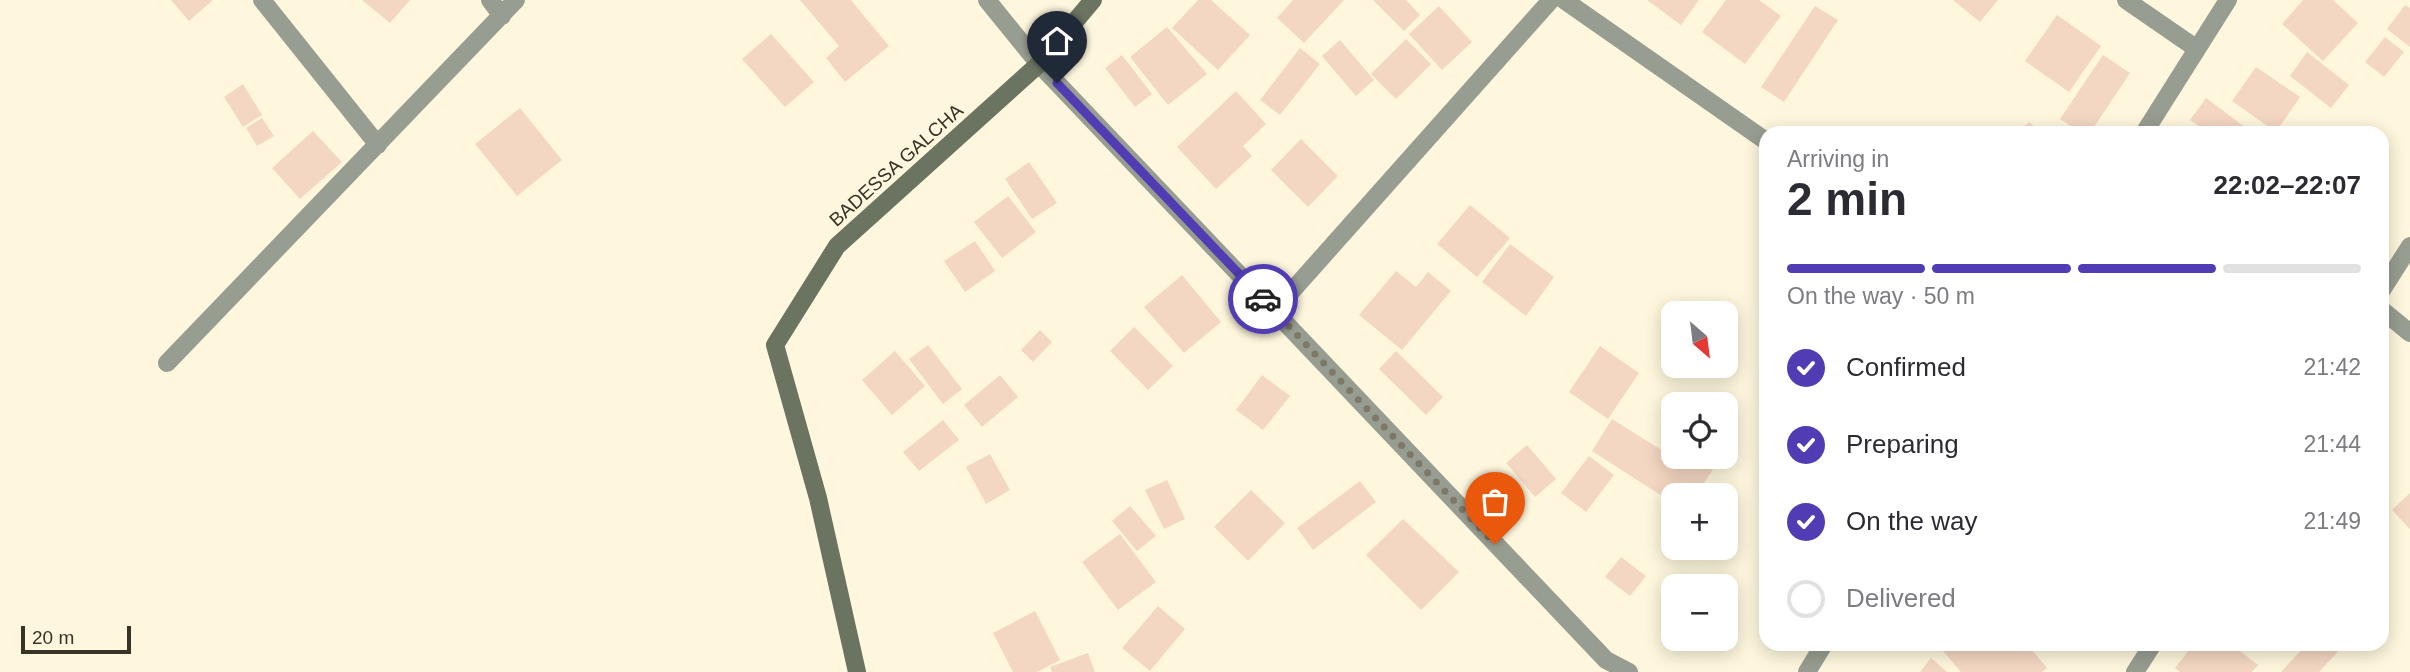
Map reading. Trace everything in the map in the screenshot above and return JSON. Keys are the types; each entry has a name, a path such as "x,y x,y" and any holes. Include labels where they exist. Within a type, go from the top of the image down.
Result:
{"street":[{"path":"262,0 378,145"},
{"path":"490,0 502,16"},
{"path":"167,363 516,0"},
{"path":"987,0 1039,64 1606,660 1629,672"},
{"name":"BADESSA GALCHA","path":"857,672 818,498 775,345 838,246 1039,64 1093,0"},
{"path":"1274,311 1551,0"},
{"path":"1564,0 1759,136"},
{"path":"2126,0 2197,49"},
{"path":"2148,126 2228,0"},
{"path":"2389,279 2410,247"},
{"path":"2389,316 2410,333"},
{"path":"1807,672 1820,651"},
{"path":"2135,672 2148,651"}],"building":[{"path":"171,0 213,0 189,21"},
{"path":"362,0 410,0 390,23"},
{"path":"800,0 851,0 889,46 845,82 826,58 839,46"},
{"path":"1198,0 1211,0 1250,35 1218,70 1172,28"},
{"path":"1293,0 1344,0 1304,43 1277,18"},
{"path":"1373,0 1406,0 1420,15 1404,31"},
{"path":"1647,0 1699,0 1681,25"},
{"path":"1726,0 1759,0 1781,16 1745,64 1702,32"},
{"path":"1953,0 1998,0 1980,22"},
{"path":"2303,0 2333,0 2358,23 2323,61 2282,24"},
{"path":"2405,5 2410,8 2410,47 2387,29"},
{"path":"1439,6 1472,42 1442,70 1409,34"},
{"path":"1815,6 1838,20 1784,102 1761,87"},
{"path":"2057,15 2101,46 2069,92 2025,61"},
{"path":"1167,27 1207,74 1168,105 1130,57"},
{"path":"771,34 814,82 785,107 742,59"},
{"path":"2385,37 2404,52 2384,77 2365,62"},
{"path":"1406,39 1431,64 1396,99 1371,74"},
{"path":"1340,40 1374,80 1356,96 1322,56"},
{"path":"1300,48 1320,64 1280,115 1260,100"},
{"path":"2307,52 2349,85 2331,108 2290,76"},
{"path":"1122,55 1152,94 1135,107 1105,68"},
{"path":"2103,55 2130,73 2095,126 2070,126 2060,119"},
{"path":"2256,67 2300,97 2280,126 2267,126 2232,101"},
{"path":"243,84 262,115 243,127 224,97"},
{"path":"1236,91 1266,124 1243,146 1252,156 1216,189 1177,147"},
{"path":"2206,98 2244,126 2199,126 2190,120"},
{"path":"520,108 562,160 517,196 475,144"},
{"path":"262,118 274,136 257,146 246,128"},
{"path":"313,131 342,162 300,199 272,168"},
{"path":"1301,139 1338,176 1308,207 1271,170"},
{"path":"1029,162 1057,203 1032,219 1005,179"},
{"path":"1008,196 1036,232 1002,258 974,222"},
{"path":"1470,205 1510,238 1477,277 1437,244"},
{"path":"975,241 995,271 965,292 944,261"},
{"path":"1510,244 1554,277 1526,316 1482,282"},
{"path":"1396,271 1416,287 1428,272 1451,291 1402,350 1359,315"},
{"path":"1182,275 1221,322 1184,353 1144,307"},
{"path":"1134,327 1173,366 1148,390 1110,351"},
{"path":"1040,330 1052,342 1033,362 1021,350"},
{"path":"928,345 962,389 943,404 909,359"},
{"path":"1600,346 1639,373 1608,419 1569,392"},
{"path":"895,351 925,386 892,415 862,380"},
{"path":"1396,351 1443,397 1426,415 1379,369"},
{"path":"1000,375 1018,397 982,427 964,405"},
{"path":"1262,375 1290,396 1263,430 1236,410"},
{"path":"1612,419 1661,450 1661,469 1713,469 1704,483 1661,483 1661,495 1592,451"},
{"path":"943,420 959,440 919,471 903,452"},
{"path":"1527,445 1556,479 1535,497 1506,463"},
{"path":"990,454 1010,490 986,504 966,467"},
{"path":"1589,456 1614,475 1586,512 1561,493"},
{"path":"1167,480 1185,519 1164,529 1145,490"},
{"path":"1360,481 1376,502 1313,550 1297,528"},
{"path":"1251,490 1285,523 1248,561 1214,527"},
{"path":"2410,493 2410,529 2392,510"},
{"path":"1130,506 1156,536 1137,551 1112,521"},
{"path":"1403,519 1459,572 1421,610 1366,555"},
{"path":"1120,534 1156,582 1118,610 1082,562"},
{"path":"1621,557 1646,576 1630,596 1605,577"},
{"path":"1158,606 1185,629 1150,671 1122,648"},
{"path":"1035,611 1060,660 1037,672 1013,672 993,633"},
{"path":"1943,651 2033,651 2047,668 2042,672 1961,672"},
{"path":"2188,651 2240,651 2258,665 2252,672 2180,672 2175,668"},
{"path":"2300,651 2338,651 2319,672 2281,672"},
{"path":"1088,653 1095,672 1052,672 1050,667"},
{"path":"1931,658 1947,672 1920,672"}],"way so far":[{"path":"1263,299 1495,544"}],"route":[{"path":"1057,83 1263,299"}]}
